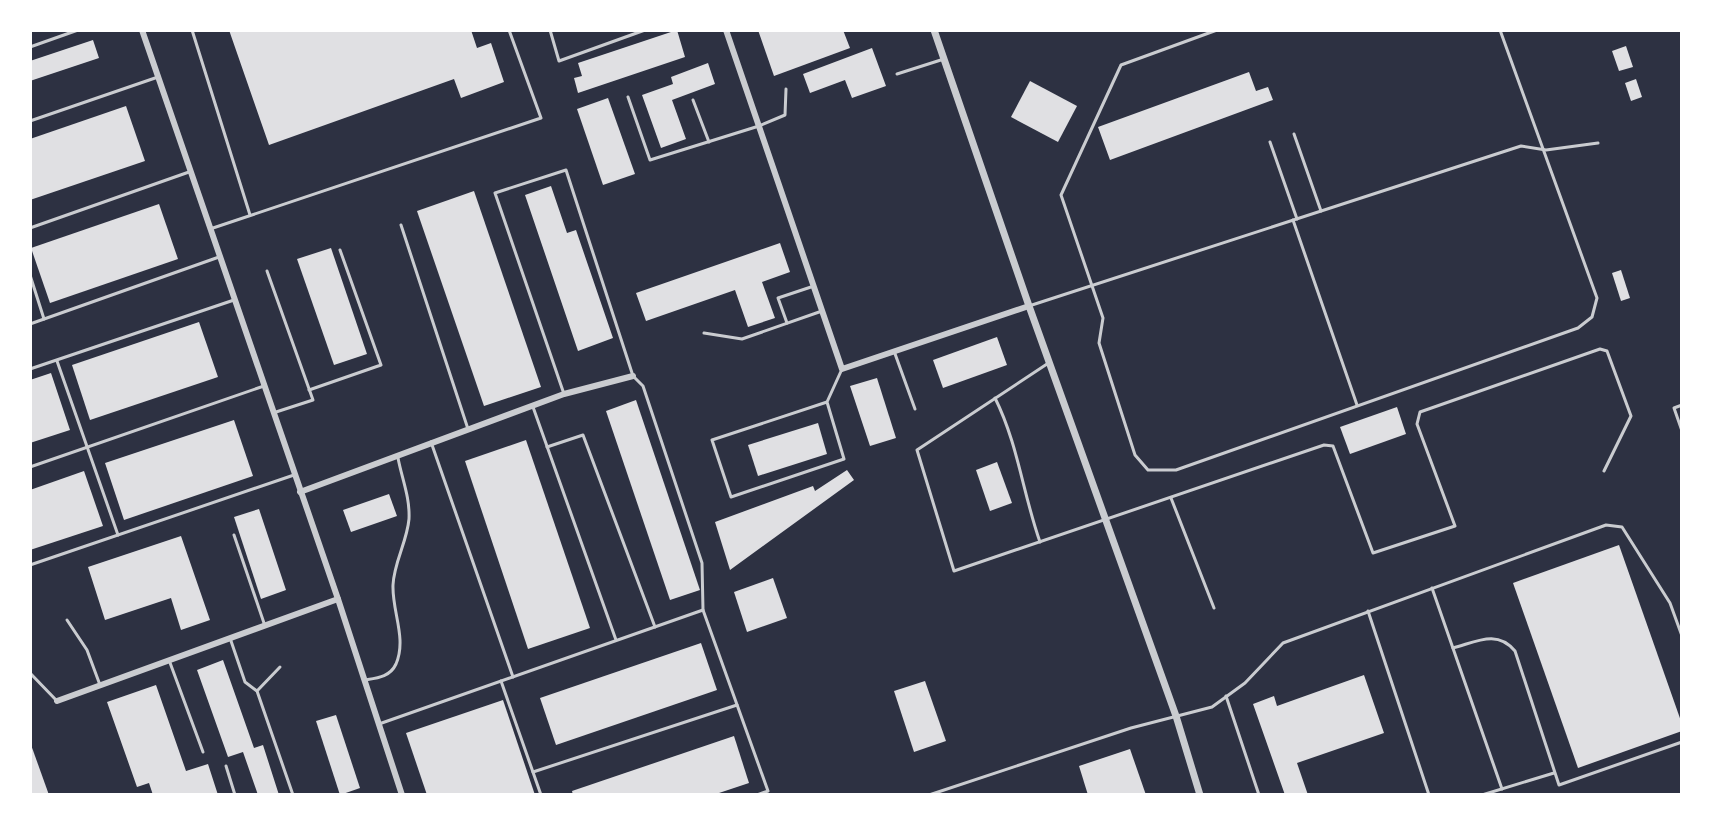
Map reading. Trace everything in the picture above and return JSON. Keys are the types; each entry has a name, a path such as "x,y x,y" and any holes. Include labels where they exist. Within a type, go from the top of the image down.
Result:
{"street":[{"path":"142,30 338,599 402,795"},
{"path":"726,30 842,369 1029,306"},
{"path":"934,30 1176,716 1200,795"},
{"path":"300,492 564,394 633,376"},
{"path":"57,701 338,599"}],"lane":[{"path":"30,47 78,30"},
{"path":"192,30 250,215"},
{"path":"210,229 541,118 509,30"},
{"path":"550,30 559,61 645,30"},
{"path":"1217,30 1121,65 1061,195 1103,318 1099,343 1135,455 1148,470 1176,470 1578,328 1592,317 1597,298 1546,150 1500,30"},
{"path":"897,74 944,59"},
{"path":"30,121 158,77"},
{"path":"628,97 650,160 785,115 786,89"},
{"path":"693,100 709,142"},
{"path":"1294,134 1321,211"},
{"path":"1270,142 1357,406"},
{"path":"1029,306 1521,146 1546,150 1598,143"},
{"path":"564,394 495,193 566,170 633,376 643,386 702,563 703,610 768,791 757,795"},
{"path":"30,228 190,172"},
{"path":"401,225 468,429"},
{"path":"309,390 381,365 340,250"},
{"path":"30,324 219,257"},
{"path":"267,271 313,400 273,413"},
{"path":"30,275 44,319"},
{"path":"787,323 778,298 814,286"},
{"path":"30,369 234,300"},
{"path":"704,333 742,339 822,311"},
{"path":"1049,362 917,450 954,571 1324,445 1333,446 1373,553 1455,526 1417,424 1420,412 1600,349 1607,351 1631,416 1604,471"},
{"path":"894,351 915,409"},
{"path":"57,360 118,535"},
{"path":"827,402 712,440 731,497 844,459 827,402 842,369"},
{"path":"30,467 264,386"},
{"path":"995,398 1007,422 1028,508 1040,542"},
{"path":"1682,405 1674,408 1682,431"},
{"path":"533,407 616,640"},
{"path":"547,447 583,435 655,627"},
{"path":"431,442 513,677"},
{"path":"365,680 389,674 395,667 401,647 393,586 395,567 409,522 408,494 397,455"},
{"path":"30,565 294,475"},
{"path":"1171,498 1214,608"},
{"path":"929,795 1131,728 1212,707 1245,683 1283,643 1606,525 1622,527 1670,603 1682,636"},
{"path":"234,535 265,626"},
{"path":"1432,588 1502,789"},
{"path":"379,724 703,610"},
{"path":"1368,611 1429,795"},
{"path":"67,620 87,650 100,685"},
{"path":"1453,648 1496,637 1507,641 1515,651 1559,785 1682,742"},
{"path":"230,638 245,682 257,691 293,795"},
{"path":"169,660 203,752"},
{"path":"257,691 280,667"},
{"path":"30,673 57,701"},
{"path":"501,681 541,795"},
{"path":"1226,696 1259,795"},
{"path":"533,772 737,705"},
{"path":"226,766 235,795"},
{"path":"1482,795 1554,773"}],"building":[{"path":"229,30 471,30 477,48 491,43 504,82 461,98 454,79 269,145"},
{"path":"677,30 685,57 578,93 574,78 582,76 578,63"},
{"path":"758,30 843,30 850,48 774,76"},
{"path":"93,40 99,58 30,81 30,61"},
{"path":"1626,46 1633,67 1619,71 1612,51"},
{"path":"872,48 886,86 852,98 845,80 810,93 803,74"},
{"path":"708,63 715,84 672,100 686,139 661,148 642,95 673,84 671,77"},
{"path":"1249,72 1256,91 1268,87 1273,100 1110,160 1098,127"},
{"path":"1636,79 1642,97 1631,101 1625,83"},
{"path":"1030,81 1077,106 1058,142 1011,117"},
{"path":"608,98 635,174 603,185 577,109"},
{"path":"126,106 145,161 30,200 30,139"},
{"path":"551,186 567,233 576,230 613,338 578,351 525,195"},
{"path":"474,191 541,387 484,406 417,211"},
{"path":"159,204 178,259 50,303 31,248"},
{"path":"780,243 790,272 762,282 775,318 748,327 735,290 646,321 636,293"},
{"path":"331,248 367,354 334,365 297,259"},
{"path":"1621,270 1630,298 1621,301 1612,273"},
{"path":"199,322 218,377 90,420 72,365"},
{"path":"997,337 1007,365 943,388 933,360"},
{"path":"51,373 70,430 30,443 30,380"},
{"path":"877,378 896,438 870,446 850,386"},
{"path":"636,400 700,590 670,600 606,411"},
{"path":"1397,407 1406,434 1350,454 1340,427"},
{"path":"234,420 253,476 124,520 105,463"},
{"path":"818,423 827,454 758,476 748,445"},
{"path":"526,440 590,628 528,649 465,461"},
{"path":"997,462 1012,503 990,511 976,470"},
{"path":"847,470 854,480 730,570 715,522 813,486 815,491"},
{"path":"84,471 103,526 30,550 30,490"},
{"path":"389,494 397,516 351,532 343,510"},
{"path":"259,509 286,590 261,599 234,517"},
{"path":"181,536 210,620 181,630 171,598 105,620 88,567"},
{"path":"1619,545 1682,731 1578,768 1513,583"},
{"path":"773,578 787,618 747,632 734,592"},
{"path":"701,643 717,690 556,745 540,698"},
{"path":"223,660 254,748 263,745 279,795 258,795 243,752 228,757 197,670"},
{"path":"1364,675 1384,733 1297,763 1308,795 1285,795 1253,704 1274,696 1277,706"},
{"path":"925,681 946,741 914,752 894,691"},
{"path":"156,685 186,771 208,764 218,795 153,795 149,783 137,787 107,702"},
{"path":"503,700 535,795 427,795 406,733"},
{"path":"336,715 360,788 340,795 316,721"},
{"path":"734,736 749,783 713,795 573,795 572,791"},
{"path":"30,742 49,795 30,795"},
{"path":"1130,749 1146,795 1088,795 1079,766"}]}
